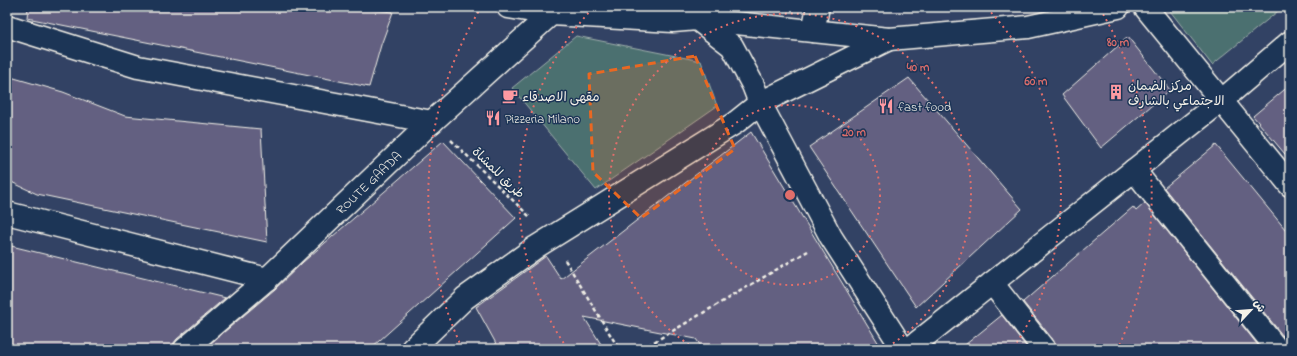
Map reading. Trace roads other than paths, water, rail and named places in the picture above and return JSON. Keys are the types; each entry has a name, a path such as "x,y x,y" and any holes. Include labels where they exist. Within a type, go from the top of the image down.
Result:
{"street":[{"path":"508,7 673,21 697,19 889,39 1028,27 1118,7"},
{"path":"813,31 818,7"},
{"path":"1145,7 1290,185"},
{"name":"ROUTE GAADA","path":"185,349 267,279 551,11"},
{"path":"697,19 732,46 753,85 760,103 831,237 903,349"},
{"path":"7,26 138,67 432,122"},
{"path":"412,349 465,298 551,237 735,124 760,103 889,39"},
{"path":"909,349 1222,101 1290,42"},
{"path":"1134,170 1277,349"},
{"path":"7,213 267,279"},
{"path":"992,283 1044,349"}],"place":[{"name":"مركز الضمان الاجتماعي بالشارف","path":"1116,92"},
{"name":"مقهى الاصدقاء","path":"510,96"},
{"name":"fast food","path":"886,106"},
{"name":"Pizzeria Milano","path":"493,118"}]}
